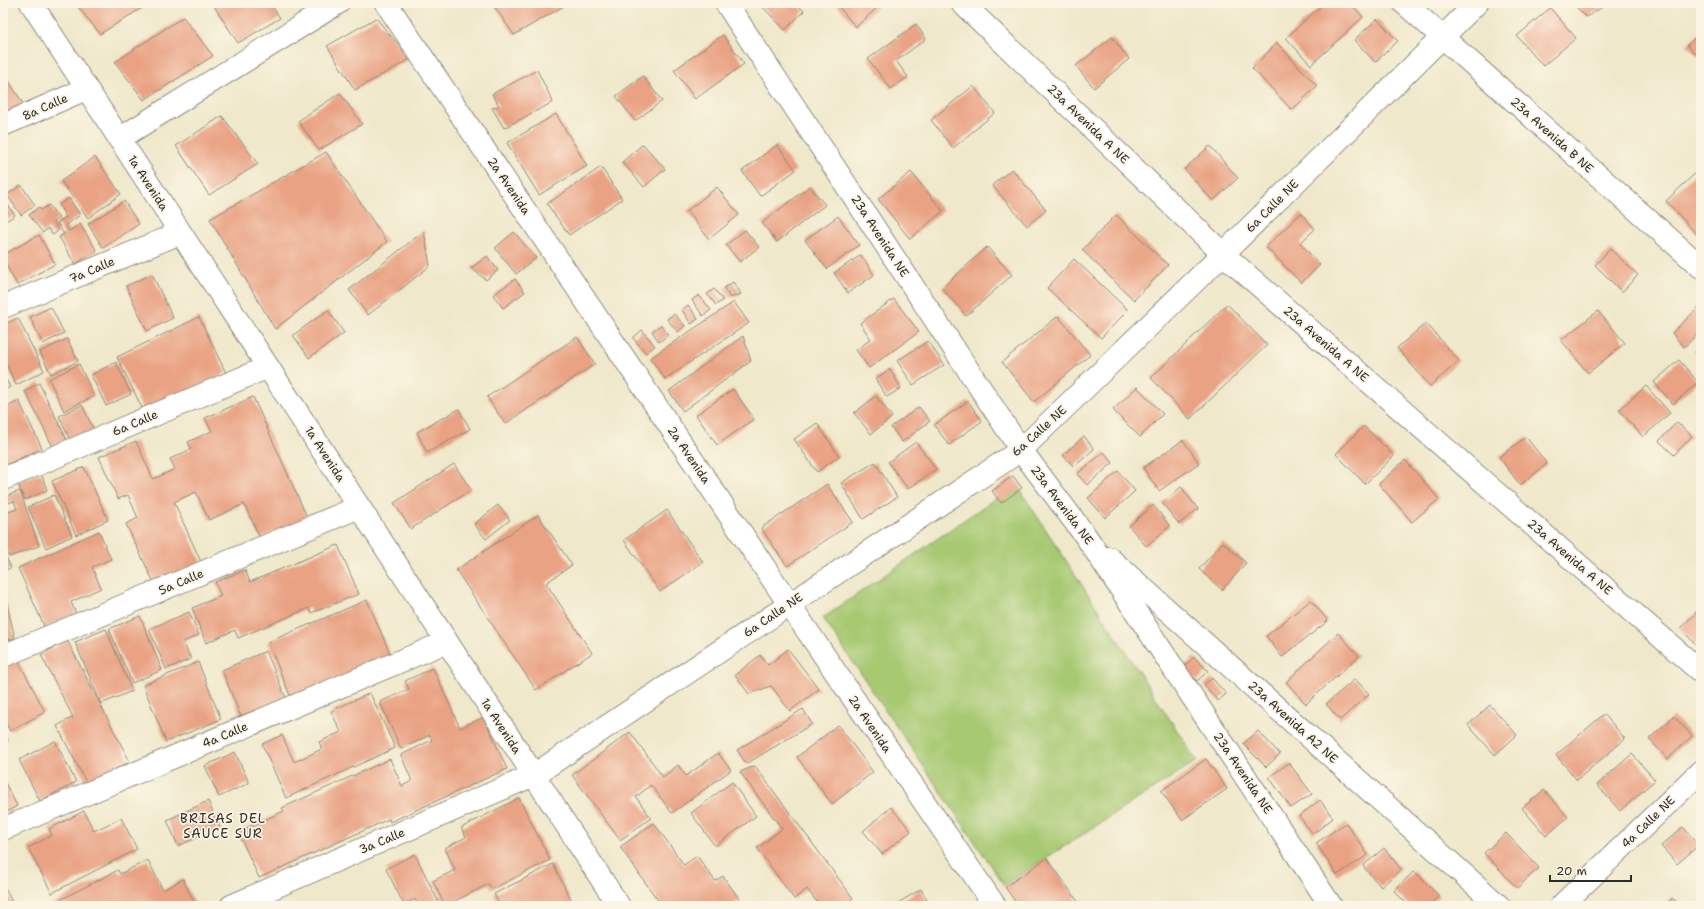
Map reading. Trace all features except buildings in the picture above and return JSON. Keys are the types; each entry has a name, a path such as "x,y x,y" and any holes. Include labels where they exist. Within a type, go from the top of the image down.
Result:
{"street":[{"name":"1a Avenida","path":"31,3 619,906"},
{"path":"119,139 338,3"},
{"name":"2a Avenida","path":"386,3 789,604 995,906"},
{"name":"23a Avenida NE","path":"726,3 1021,450 1087,538 1331,906"},
{"name":"23a Avenida A NE","path":"962,3 1223,254 1701,672"},
{"name":"23a Avenida B NE","path":"1404,3 1701,267"},
{"name":"6a Calle NE","path":"534,775 1021,450 1223,254 1477,3"},
{"name":"8a Calle","path":"3,125 86,88"},
{"name":"7a Calle","path":"3,307 180,233"},
{"name":"6a Calle","path":"3,479 268,367"},
{"name":"5a Calle","path":"3,656 359,507"},
{"name":"23a Avenida A2 NE","path":"1087,538 1499,906"},
{"name":"4a Calle","path":"3,829 446,642"},
{"name":"4a Calle NE","path":"1561,906 1701,771"},
{"name":"3a Calle","path":"231,906 534,775"}],"green space":[{"path":"1016,484 1197,761 1004,885 823,618"}],"district":[{"name":"BRISAS DEL SAUCE SUR","path":"223,826"}]}
